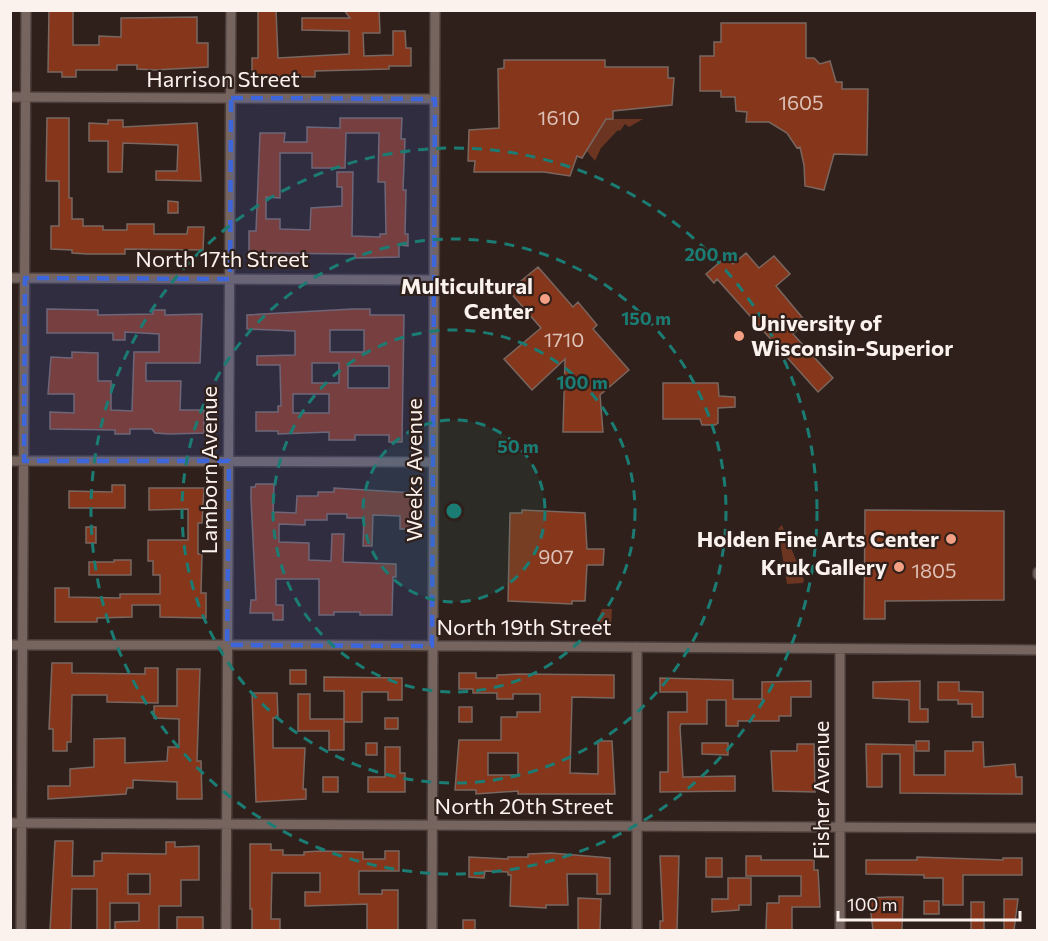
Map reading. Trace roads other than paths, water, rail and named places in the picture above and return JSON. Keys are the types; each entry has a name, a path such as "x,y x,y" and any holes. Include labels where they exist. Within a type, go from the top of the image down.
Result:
{"street":[{"path":"21,930 26,10"},
{"name":"Lamborn Avenue","path":"226,930 231,10"},
{"name":"Weeks Avenue","path":"432,930 435,10"},
{"name":"Harrison Street","path":"10,97 435,99"},
{"name":"North 17th Street","path":"10,278 434,280"},
{"path":"10,461 434,462"},
{"name":"North 19th Street","path":"10,645 1038,651"},
{"path":"637,647 637,930"},
{"name":"Fisher Avenue","path":"840,649 840,930"},
{"name":"North 20th Street","path":"10,823 1038,828"}],"place":[{"name":"Multicultural Center","path":"545,299"},
{"name":"University of Wisconsin-Superior","path":"739,336"},
{"name":"Holden Fine Arts Center","path":"951,539"},
{"name":"Kruk Gallery","path":"899,567"}]}
